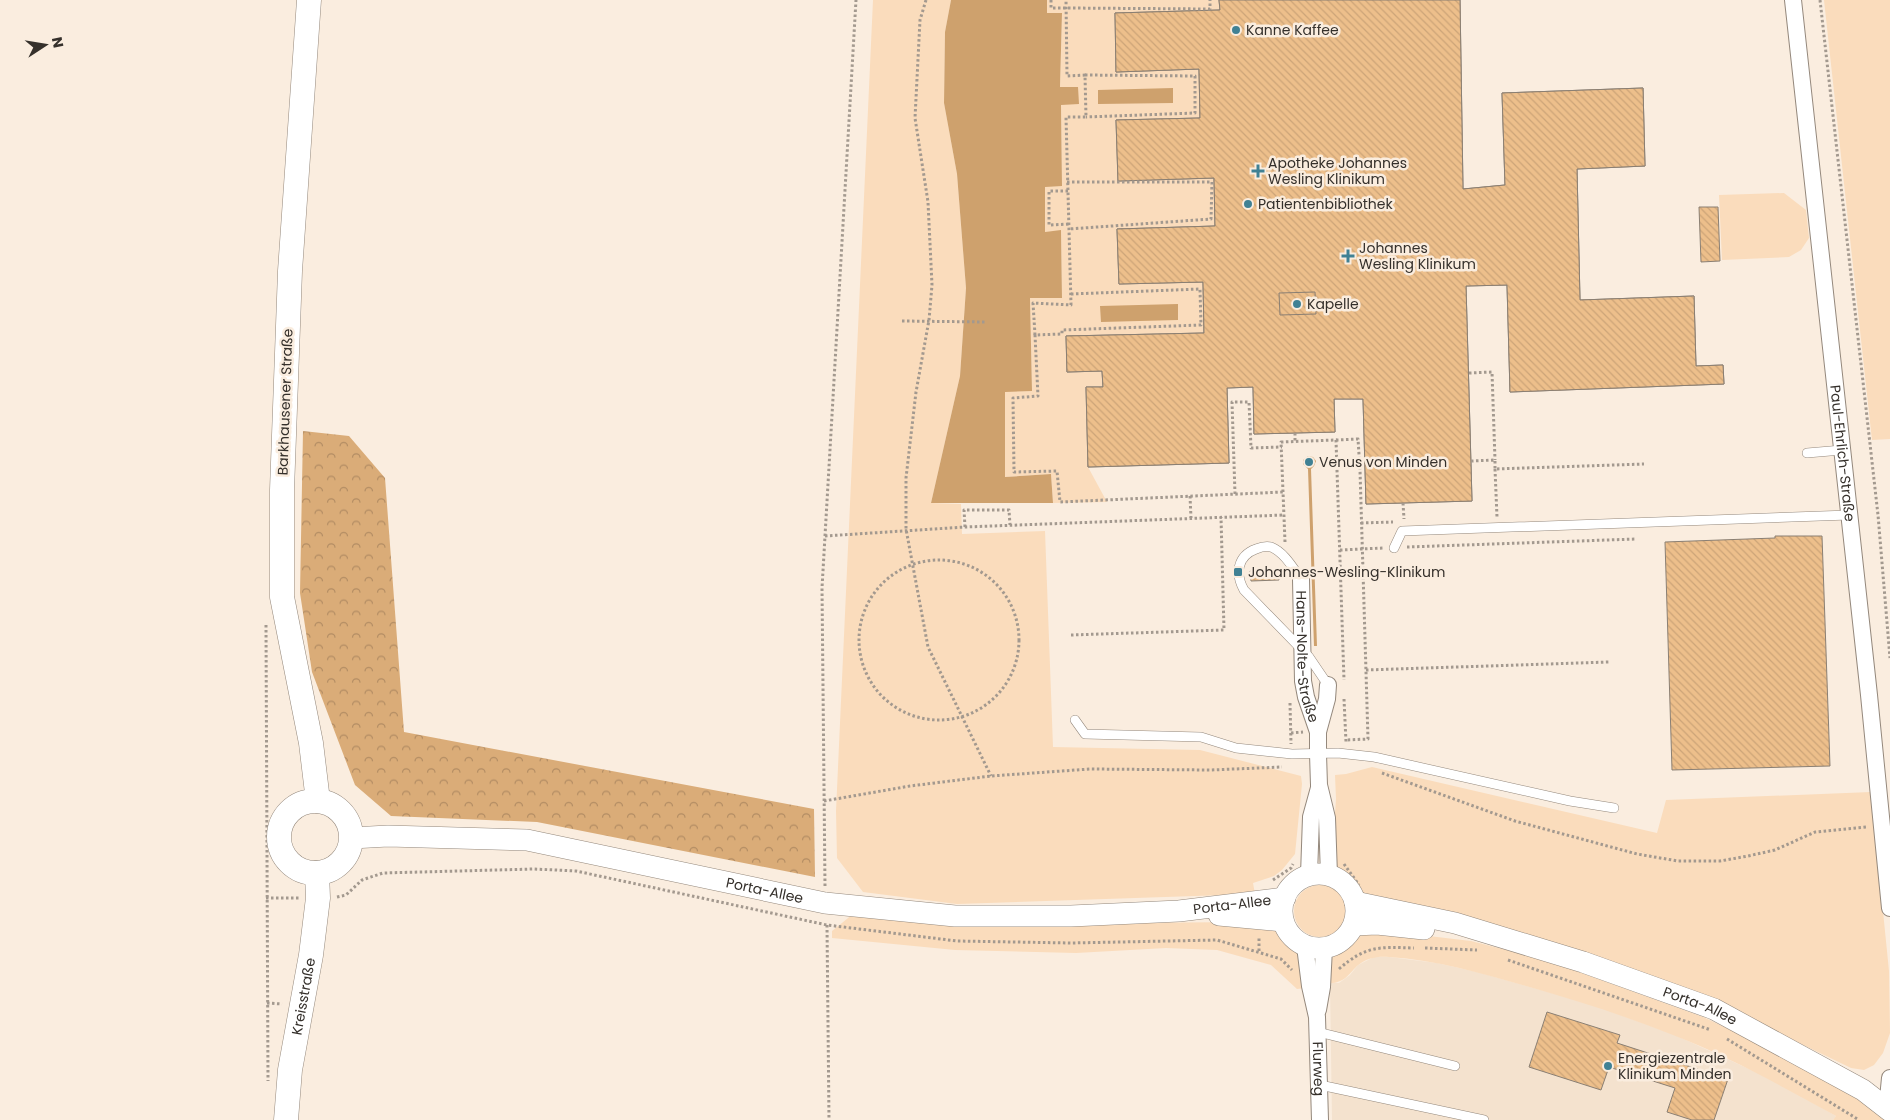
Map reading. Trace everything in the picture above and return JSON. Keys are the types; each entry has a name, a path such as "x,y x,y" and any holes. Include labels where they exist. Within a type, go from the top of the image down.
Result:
{"main road":[{"name":"Barkhausener Straße","path":"309,0 290,271 282,490 282,597 311,743 318,800"},
{"path":"318,800 338,808 346,817 352,838 350,850 343,861 334,869 317,874 298,870 288,862 281,852 278,839 280,827 285,816 294,807 305,802 318,800"},
{"name":"Kreisstraße","path":"286,1120 290,1070 312,954 318,898 317,874"}],"street":[{"name":"Paul-Ehrlich-Straße","path":"1793,0 1890,908"},
{"name":"Hans-Nolte-Straße","path":"1301,579 1302,650 1306,697 1318,732"},
{"name":"Hans-Nolte-Straße","path":"1327,870 1311,817 1319,786 1318,732 1327,699 1328,685"},
{"name":"Porta-Allee","path":"352,838 388,836 527,840 825,903 955,916 1071,916 1179,911 1285,898"},
{"path":"1327,870 1346,885 1352,893 1356,914 1354,925 1349,934 1342,940 1334,945 1315,947 1296,940 1288,932 1283,921 1282,905 1290,888 1299,880 1327,870"},
{"name":"Porta-Allee","path":"1355,902 1454,923 1490,945"},
{"name":"Porta-Allee","path":"1179,911 1283,921"},
{"name":"Porta-Allee","path":"1354,925 1377,924 1583,962 1714,1009 1863,1090 1889,1110"},
{"name":"Flurweg","path":"1315,947 1320,1120"},
{"path":"1889,1110 1890,1078"}],"lane":[{"path":"1807,453 1842,450"},
{"path":"1394,548 1402,531 1849,515"},
{"path":"1301,579 1277,550 1269,546 1260,547 1249,552 1241,560 1238,572 1244,590 1302,650 1321,673 1328,685"},
{"path":"1075,720 1085,734 1202,737 1236,748 1292,754 1338,753 1374,757 1570,801 1614,808"},
{"path":"1317,1024 1455,1066"},
{"path":"1320,1085 1484,1120"}],"path":[{"path":"829,1120 822,588 856,0"},
{"path":"926,0 920,20 916,118 928,202 932,285 929,320 916,392 906,478 906,529 928,646 991,776"},
{"path":"1051,0 1051,8 1210,9 1210,0"},
{"path":"1066,0 1067,76 1195,76 1195,113 1066,116 1071,305 1033,303 1038,396 1013,398 1014,472 1057,471 1060,502 1283,492"},
{"path":"1820,0 1878,514 1890,658"},
{"path":"1085,75 1086,117"},
{"path":"1067,182 1212,182 1211,219 1069,229"},
{"path":"1068,191 1049,191 1049,225 1069,224"},
{"path":"1035,335 1062,334 1062,330 1201,325 1200,289 1071,294"},
{"path":"902,321 986,322"},
{"path":"1469,373 1492,372 1497,519 1488,520"},
{"path":"1235,494 1232,402 1249,402 1251,448 1282,448"},
{"path":"1295,433 1295,442"},
{"path":"1336,440 1358,439 1362,523 1368,740 1346,740"},
{"path":"1471,460 1495,460"},
{"path":"1495,468 1644,464"},
{"path":"1190,496 1191,518"},
{"path":"1403,503 1404,522"},
{"path":"965,527 964,510 1010,510 1010,525"},
{"path":"824,536 906,529 1284,515"},
{"path":"1071,635 1224,630 1221,517"},
{"path":"1362,523 1395,522"},
{"path":"1340,550 1636,539"},
{"path":"948,559 980,569 1002,588 1017,618 1020,651 1008,683 989,704 962,718 920,719 886,702 864,670 858,630 872,594 891,574 912,563 948,559"},
{"path":"1366,670 1609,662"},
{"path":"824,801 910,786 991,776 1090,769 1211,770 1283,767"},
{"path":"1376,771 1515,822 1637,854 1678,861 1720,861 1775,850 1815,832 1881,826"},
{"path":"268,1091 266,898 340,897 362,880 383,873 534,869 576,871 827,925 957,941 1080,943 1217,940 1282,959 1296,974 1316,971 1334,974 1360,953 1377,947 1477,950 1490,945"},
{"path":"1327,870 1358,884 1376,898 1378,908"},
{"path":"1504,959 1714,1031"},
{"path":"1722,1036 1859,1120"}],"shaded area":[{"path":"873,0 951,0 945,32 944,103 957,174 966,288 960,376 931,503 961,504 962,534 1045,531 1053,747 1200,750 1301,776 1302,784 1295,854 1282,870 1274,876 1253,883 1255,894 957,904 863,892 837,858 836,811"},
{"path":"951,0 1047,0 1047,13 1062,13 1060,87 1078,87 1079,104 1061,105 1062,186 1045,187 1045,232 1061,230 1062,298 1030,298 1032,391 1005,392 1005,477 1051,474 1053,503 931,503 960,376 966,288 957,174 944,103 945,32"},
{"path":"1047,0 1219,0 1220,10 1115,13 1116,71 1199,69 1200,118 1117,120 1118,181 1214,178 1215,226 1117,229 1119,284 1203,282 1204,333 1066,336 1067,371 1102,371 1103,387 1086,388 1088,467 1107,502 1053,503 1051,474 1005,477 1005,391 1032,390 1030,298 1062,298 1061,231 1045,232 1045,186 1062,185 1061,105 1078,88 1060,88 1062,14 1047,13"},
{"path":"1824,0 1890,0 1890,439 1872,440"},
{"path":"1173,88 1173,103 1098,104 1098,90"},
{"path":"1784,193 1806,210 1809,238 1801,250 1789,257 1722,260 1719,195"},
{"path":"1178,304 1178,320 1101,322 1100,306"},
{"path":"1308,456 1313,457 1316,461 1311,469 1317,646 1314,646 1308,469 1303,464 1303,460"},
{"path":"1372,767 1657,833 1666,800 1871,792 1889,971 1890,1033 1883,1053 1874,1065 1864,1070 1851,1068 1690,990 1614,962 1506,928 1361,893 1335,865 1332,858 1336,799 1335,775"},
{"path":"1320,885 1330,887 1338,893 1344,901 1346,911 1344,921 1338,929 1330,935 1320,937 1310,935 1302,929 1296,921 1294,911 1296,901 1302,893 1310,887"},
{"path":"853,914 1119,923 1247,922 1277,929 1289,940 1297,952 1301,964 1305,988 1297,989 1271,965 1217,950 1166,948 1076,953 955,950 832,938 832,931"},
{"path":"1370,932 1403,933 1471,941 1549,961 1703,1017 1776,1051 1851,1091 1889,1120 1833,1120 1836,1116 1756,1073 1694,1044 1600,1009 1545,991 1475,972 1424,961 1381,957 1364,961 1342,980 1330,983 1330,964 1338,950 1349,942"},
{"path":"1374,957 1437,963 1477,972 1591,1004 1675,1035 1773,1080 1836,1116 1833,1120 1332,1120 1330,983 1339,983 1350,975 1358,965"}],"green space":[{"path":"303,431 349,436 385,478 404,732 814,809 815,877 537,822 391,816 355,785 312,672 300,593"}],"building":[{"name":"Johannes Wesling Klinikum","path":"1219,0 1254,0 1254,16 1332,16 1332,0 1376,0 1377,18 1415,16 1415,0 1460,0 1463,189 1505,185 1502,93 1643,88 1645,166 1577,169 1580,300 1694,296 1696,366 1723,365 1724,384 1510,392 1507,285 1466,286 1472,501 1366,504 1363,399 1334,399 1335,432 1254,434 1253,387 1227,388 1229,463 1088,467 1086,387 1103,387 1102,371 1067,372 1066,336 1204,333 1203,282 1119,284 1117,229 1215,226 1214,178 1118,181 1116,120 1200,118 1199,69 1116,72 1115,13 1220,10","holes":["1334,69 1334,119 1257,120 1256,70","1417,71 1418,99 1380,100 1379,73","1332,176 1333,227 1255,228 1255,177","1421,188 1422,217 1382,218 1381,189","1424,279 1425,310 1386,312 1384,281","1332,281 1333,332 1256,334 1255,282","1427,356 1427,390 1388,390 1387,357","1192,386 1194,425 1126,428 1125,388","1429,436 1430,463 1390,464 1389,437"]},
{"name":"Johannes Wesling Klinikum","path":"1219,0 1460,0 1463,189 1505,185 1502,93 1643,88 1645,166 1577,169 1580,300 1694,296 1696,366 1723,365 1724,384 1510,392 1507,285 1466,286 1472,501 1366,504 1363,399 1334,399 1335,432 1254,434 1253,387 1227,388 1229,463 1088,467 1086,387 1103,387 1102,371 1067,372 1066,336 1204,333 1203,282 1119,284 1117,229 1215,226 1214,178 1118,181 1116,120 1200,118 1199,69 1116,72 1115,13 1220,10"},
{"path":"1699,207 1718,207 1720,261 1701,262"},
{"name":"Kapelle","path":"1315,292 1316,314 1280,315 1279,293"},
{"path":"1775,536 1822,536 1830,766 1672,770 1665,542 1775,538"},
{"path":"1279,570 1279,580 1251,581 1250,571"},
{"name":"Energiezentrale Klinikum Minden","path":"1547,1012 1620,1035 1617,1043 1728,1079 1714,1120 1692,1120 1667,1112 1675,1088 1609,1067 1601,1090 1529,1067"}],"place":[{"name":"Kanne Kaffee","path":"1236,30"},
{"name":"Apotheke Johannes Wesling Klinikum","path":"1258,171"},
{"name":"Patientenbibliothek","path":"1248,204"},
{"name":"Johannes Wesling Klinikum","path":"1348,256"},
{"name":"Kapelle","path":"1297,304"},
{"name":"Venus von Minden","path":"1309,462"},
{"name":"Johannes-Wesling-Klinikum","path":"1238,572"},
{"name":"Energiezentrale Klinikum Minden","path":"1608,1066"}]}
